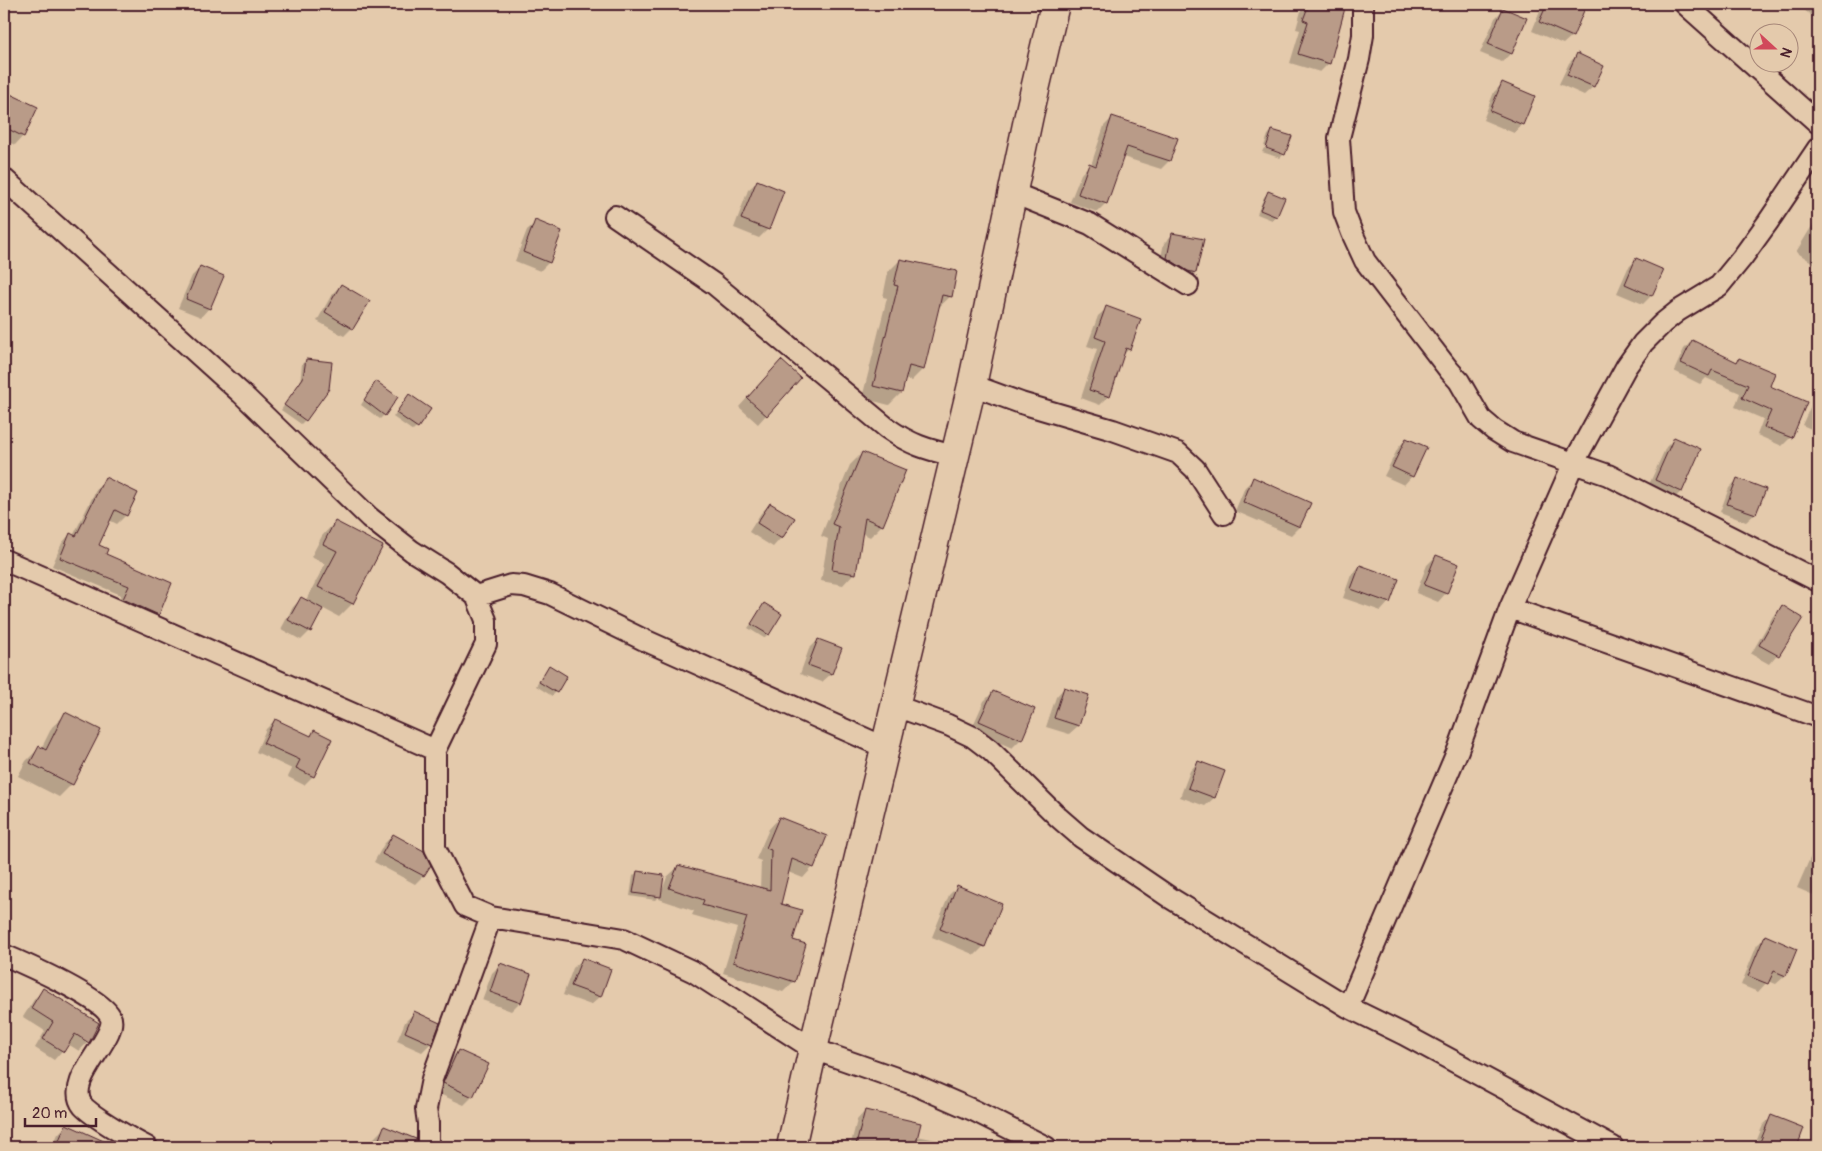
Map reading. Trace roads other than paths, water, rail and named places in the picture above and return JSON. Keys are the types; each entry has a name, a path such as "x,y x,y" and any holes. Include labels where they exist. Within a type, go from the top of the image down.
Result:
{"street":[{"path":"791,1147 972,385 1055,4"},
{"path":"1363,4 1363,35 1359,59 1338,138 1344,212 1365,261 1459,381 1481,419 1513,442 1608,475 1818,581"},
{"path":"1685,4 1818,123"},
{"path":"1348,1007 1458,750 1510,608 1574,462 1626,367 1643,343 1678,311 1720,286 1768,222 1818,148"},
{"path":"4,179 241,393 370,518 412,551 447,573 476,596 486,620 486,644 435,750 435,848 465,906 491,916 624,939 694,972 813,1049 913,1084 975,1111 1046,1147"},
{"path":"1013,193 1090,224 1188,285"},
{"path":"615,216 714,284 905,441 924,449 954,456"},
{"path":"972,385 1021,403 1113,430 1178,453 1195,469 1224,514"},
{"path":"4,560 435,750"},
{"path":"476,596 511,585 524,586 550,594 642,639 886,748"},
{"path":"1510,608 1818,717"},
{"path":"896,706 948,724 973,737 990,750 1058,817 1081,836 1172,899 1348,1007 1613,1147"},
{"path":"428,1147 426,1110 432,1079 491,916"},
{"path":"4,955 69,986 102,1007 110,1016 112,1026 85,1072 79,1085 79,1095 83,1105 96,1115 135,1141 148,1147"}]}
